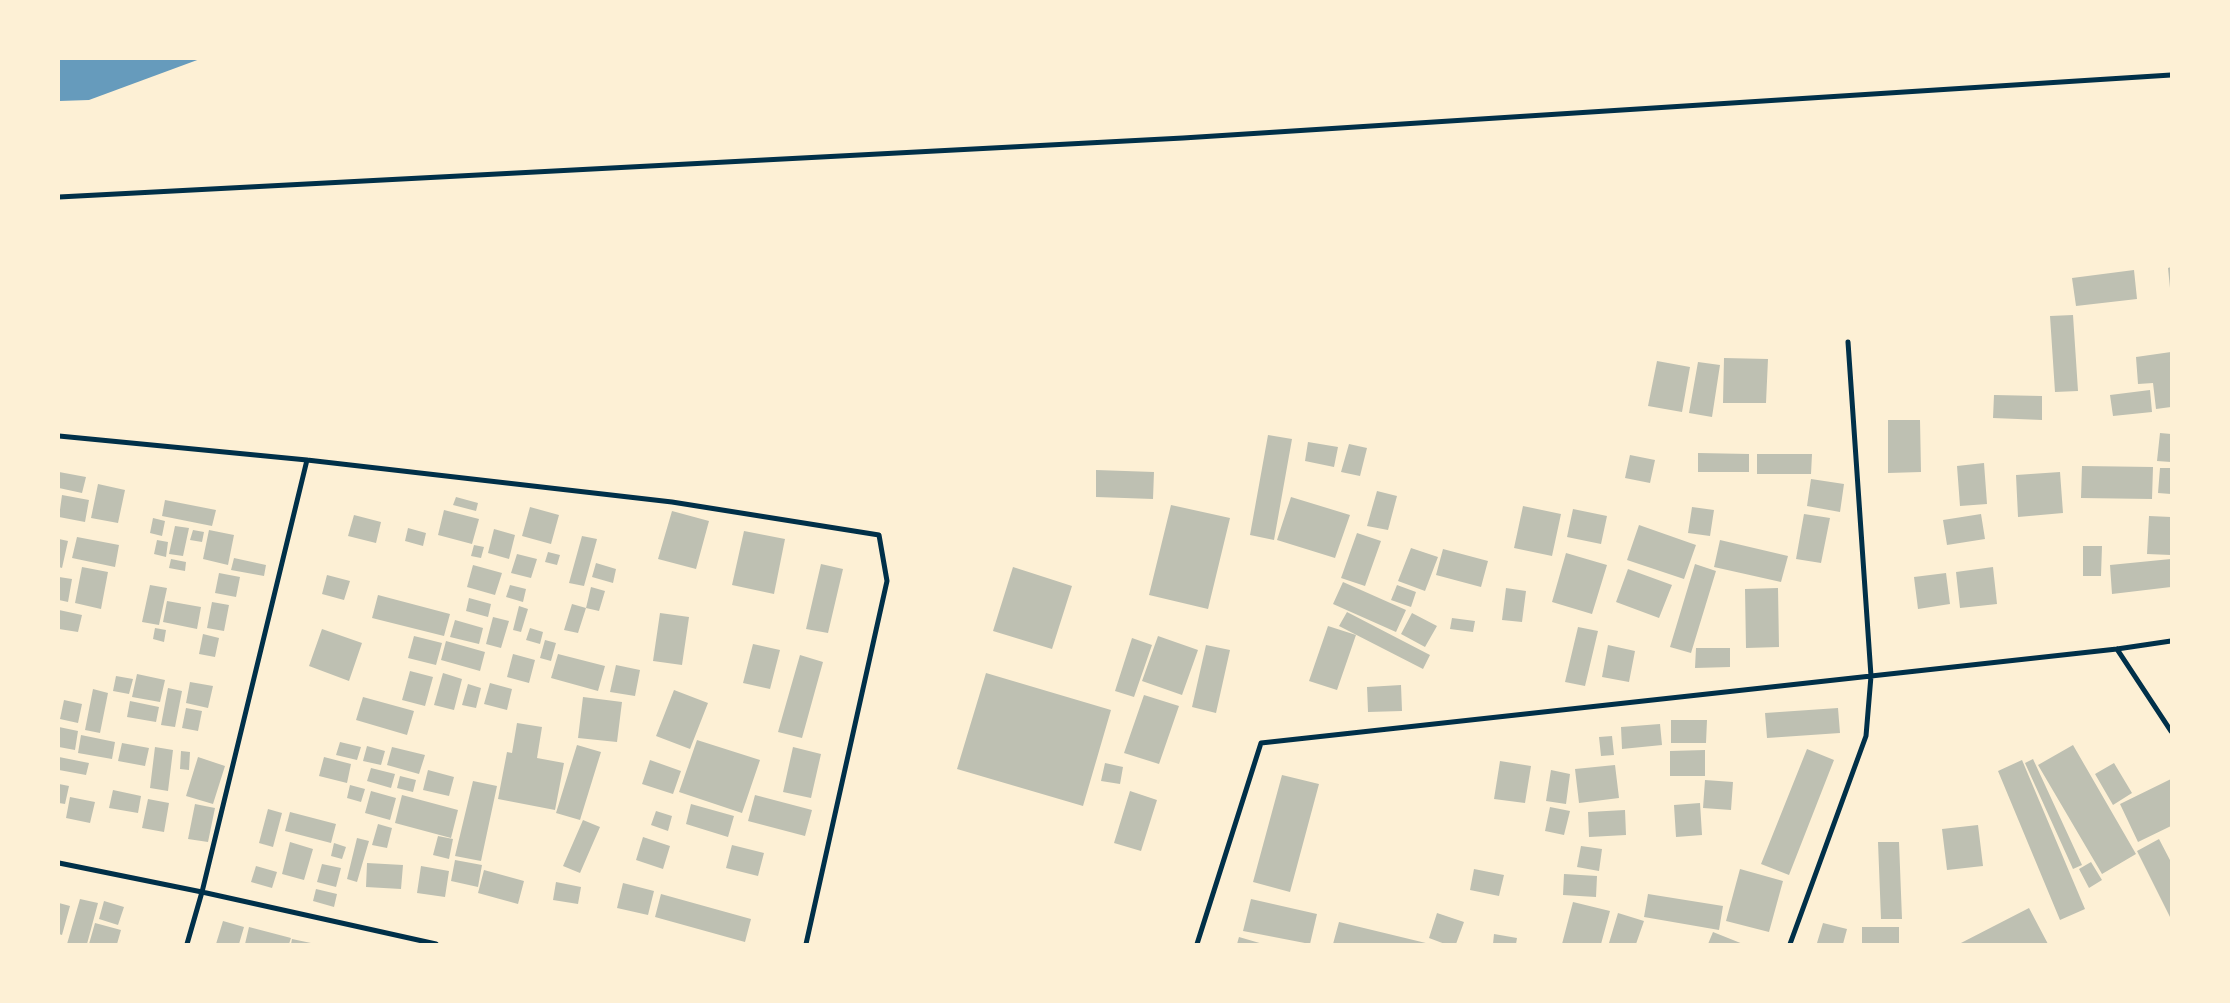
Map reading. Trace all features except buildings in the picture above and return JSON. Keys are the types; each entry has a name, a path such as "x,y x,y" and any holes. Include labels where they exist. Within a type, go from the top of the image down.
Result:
{"street":[{"path":"59,197 1183,138 2171,75"},
{"path":"1790,944 1866,736 1871,676 1848,342"},
{"path":"59,436 307,460 672,502 879,535 887,581 806,944"},
{"path":"187,944 202,892 307,460"},
{"path":"1197,944 1261,742 2117,649 2171,641"},
{"path":"2117,649 2171,731"},
{"path":"59,864 202,892 436,944"}],"water":[{"path":"59,59 200,59 89,100 59,101"}]}
